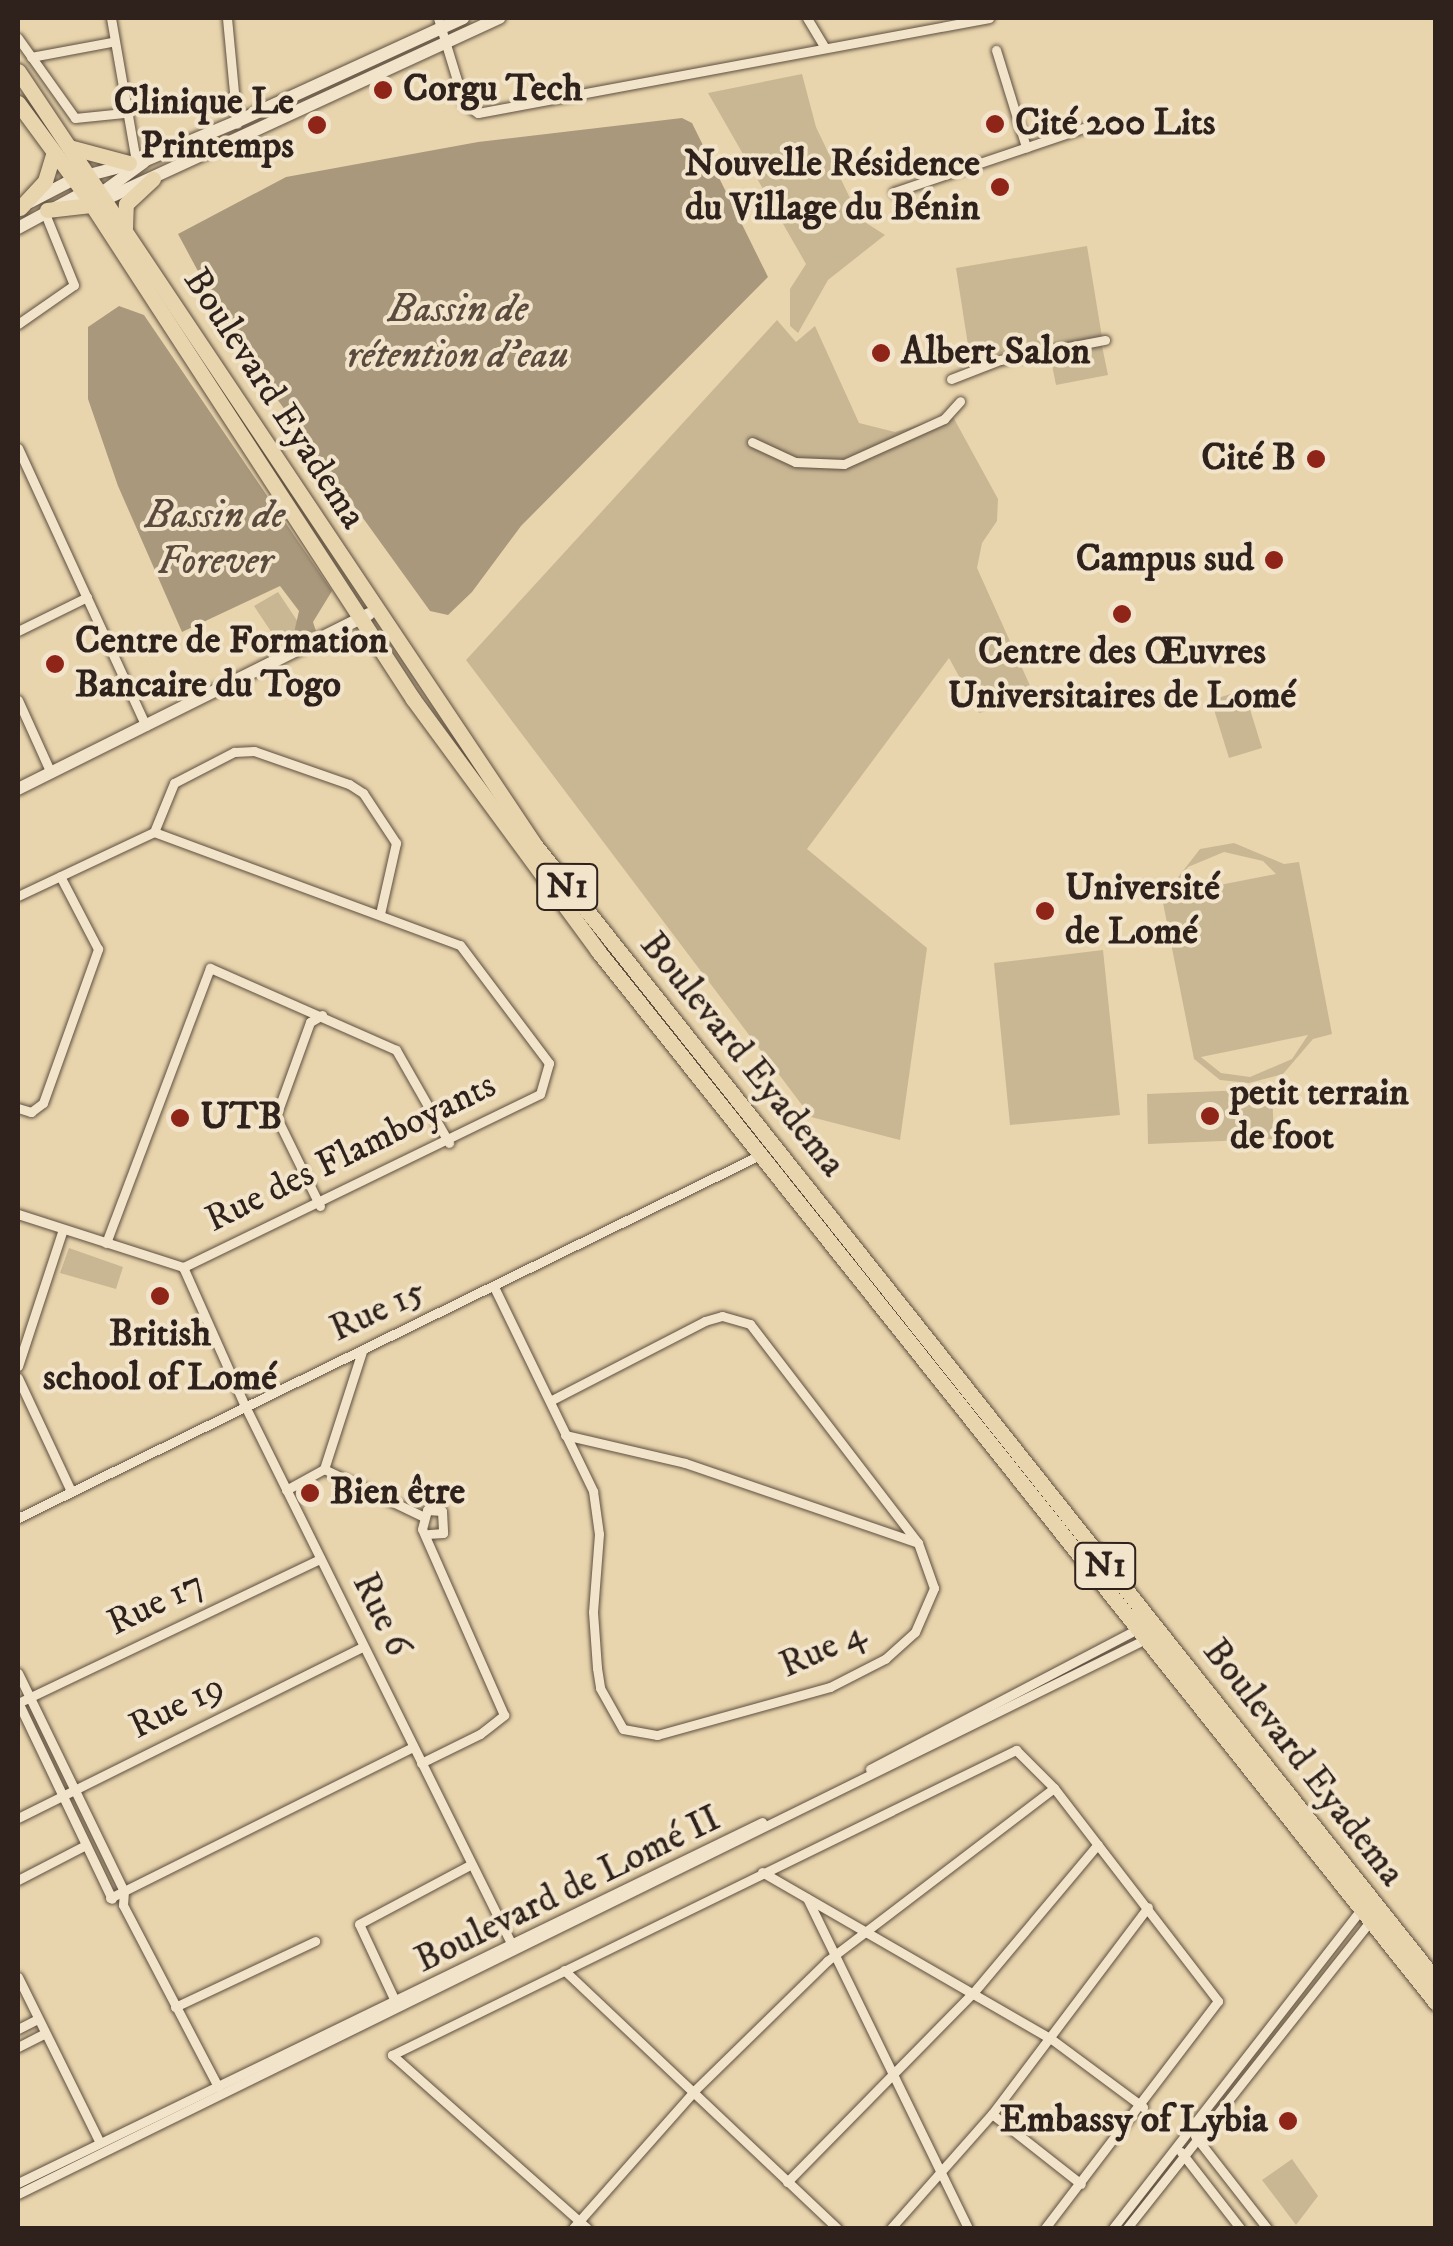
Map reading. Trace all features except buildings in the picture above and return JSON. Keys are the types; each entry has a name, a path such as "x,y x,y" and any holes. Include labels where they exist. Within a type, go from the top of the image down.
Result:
{"highway":[{"name":"Boulevard Eyadema","path":"18,70 69,147 90,192 128,237 367,615 535,845 1148,1631"},
{"name":"N1","path":"18,103 53,154 90,192 367,615"},
{"path":"69,147 137,163"},
{"path":"32,208 53,154"},
{"path":"128,237 126,204 153,179"},
{"path":"32,208 90,192"},
{"name":"N1","path":"1148,1631 1369,1911"},
{"name":"Boulevard Eyadema","path":"1369,1911 1436,1980"},
{"name":"Boulevard Eyadema","path":"1369,1911 1436,2003"}],"main road":[{"path":"90,192 137,163 236,122 440,23 463,18"},
{"path":"18,228 32,208 153,179 447,46 499,18"},
{"path":"90,192 137,163"},
{"path":"18,789 367,615"}],"street":[{"path":"111,18 111,42 137,163"},
{"path":"226,18 236,122 242,138"},
{"path":"807,18 826,48"},
{"path":"440,23 470,111 989,18"},
{"path":"18,38 75,118 124,113"},
{"path":"32,57 111,42"},
{"path":"996,50 1026,148"},
{"path":"894,192 1083,128"},
{"path":"18,324 74,285 32,208"},
{"path":"951,379 1000,360 1105,340"},
{"path":"752,442 796,462 844,464 944,419 960,401"},
{"path":"18,448 146,726"},
{"path":"18,479 30,473"},
{"path":"18,631 87,597"},
{"path":"18,700 50,773"},
{"path":"18,896 154,832 174,784 234,752 254,752 348,784 363,793 396,843 380,914"},
{"name":"Rue des Flamboyants","path":"18,1214 183,1267 320,1206 540,1094 549,1063 460,946 154,832"},
{"path":"18,1108 31,1112 43,1103 98,949 60,876"},
{"path":"106,1243 204,971 218,970 322,1015 401,1056 449,1143"},
{"path":"320,1206 276,1116 310,1022 322,1015"},
{"name":"Rue 15","path":"18,1518 771,1152"},
{"path":"18,1366 63,1229"},
{"name":"Rue 6","path":"183,1267 244,1406 468,1866 511,1943"},
{"name":"Rue 4","path":"495,1289 598,1510 593,1612 600,1688 624,1729 643,1736 830,1687 885,1659 915,1632 930,1600 934,1576 918,1543 750,1324 722,1316 705,1320 550,1401"},
{"path":"286,1490 324,1469 362,1351"},
{"path":"18,1378 71,1492"},
{"path":"565,1435 685,1463 918,1543"},
{"path":"324,1469 422,1516 504,1715 480,1734 420,1763"},
{"path":"422,1516 435,1508 448,1518 443,1533 427,1534"},
{"name":"Rue 17","path":"18,1703 320,1559"},
{"name":"Boulevard de Lomé II","path":"18,2194 511,1943 1148,1631"},
{"name":"Boulevard de Lomé II","path":"18,2183 216,2084 396,2003 1148,1631"},
{"name":"Rue 19","path":"18,1818 363,1647"},
{"path":"18,1673 124,1891 123,1905 221,2094"},
{"path":"18,1703 110,1898 123,1905"},
{"path":"110,1898 413,1747"},
{"path":"1045,2228 1144,2107 1218,2002 1148,1907 1054,1788 1026,1754 1010,1750 392,2056 580,2226 694,2090 835,1955 1054,1788"},
{"path":"788,2182 894,2078 973,1993 1098,1844"},
{"path":"18,1880 84,1846"},
{"path":"396,2003 358,1924 468,1866"},
{"path":"762,1872 1050,2038 1144,2107"},
{"path":"807,1898 968,2228"},
{"path":"891,2228 992,2114 1148,1907"},
{"path":"1112,2228 1369,1911"},
{"path":"1127,2228 1199,2140 1369,1911"},
{"path":"175,2007 315,1941"},
{"path":"564,1970 837,2228"},
{"path":"18,1977 99,2141"},
{"path":"18,2029 38,2018"},
{"path":"18,2046 45,2033"},
{"path":"992,2114 1081,2184"},
{"path":"1190,2129 1267,2228"},
{"path":"1176,2146 1240,2228"}],"shaded area":[{"path":"802,74 816,127 860,219 885,235 828,280 798,333 790,326 790,289 806,264 708,93"},
{"path":"1087,246 1102,337 970,358 956,268"},
{"path":"777,320 796,342 815,326 859,423 895,432 952,415 998,499 997,521 982,543 977,568 1036,699 979,713 949,658 807,849 927,948 900,1140 811,1117 466,660"},
{"path":"1102,346 1108,375 1056,385 1050,355"},
{"path":"278,592 302,628 278,642 254,606"},
{"path":"1244,690 1262,748 1229,758 1211,700"},
{"path":"1234,843 1284,864 1299,862 1332,1034 1313,1039 1283,1074 1249,1083 1220,1080 1194,1059 1162,898 1200,849","holes":["1224,852 1263,861 1276,874 1168,895 1188,867","1308,1035 1292,1059 1250,1077 1221,1073 1201,1057"]},
{"path":"1103,950 1120,1115 1010,1125 994,963"},
{"name":"petit terrain de foot","path":"1272,1089 1274,1139 1148,1144 1147,1094"},
{"path":"69,1248 123,1267 116,1289 60,1273"},
{"path":"1292,2159 1318,2196 1296,2225 1262,2180"}],"water":[{"name":"Bassin de rétention d'eau","path":"682,118 692,123 768,277 521,526 472,592 448,615 430,611 236,342 178,234 286,177 478,142"},
{"name":"Bassin de Forever","path":"119,306 144,315 332,591 313,622 316,631 293,637 299,611 280,586 182,632 118,486 88,399 88,327"}],"place":[{"name":"Corgu Tech","path":"383,90"},
{"name":"Cité 200 Lits","path":"995,124"},
{"name":"Clinique Le Printemps","path":"317,125"},
{"name":"Nouvelle Résidence du Village du Bénin","path":"1000,187"},
{"name":"Albert Salon","path":"881,353"},
{"name":"Cité B","path":"1316,459"},
{"name":"Campus sud","path":"1274,560"},
{"name":"Centre des Œuvres Universitaires de Lomé","path":"1122,614"},
{"name":"Centre de Formation Bancaire du Togo","path":"55,664"},
{"name":"Université de Lomé","path":"1045,911"},
{"name":"petit terrain de foot","path":"1210,1116"},
{"name":"UTB","path":"180,1118"},
{"name":"British school of Lomé","path":"160,1296"},
{"name":"Bien être","path":"310,1493"},
{"name":"Embassy of Lybia","path":"1288,2121"}]}
